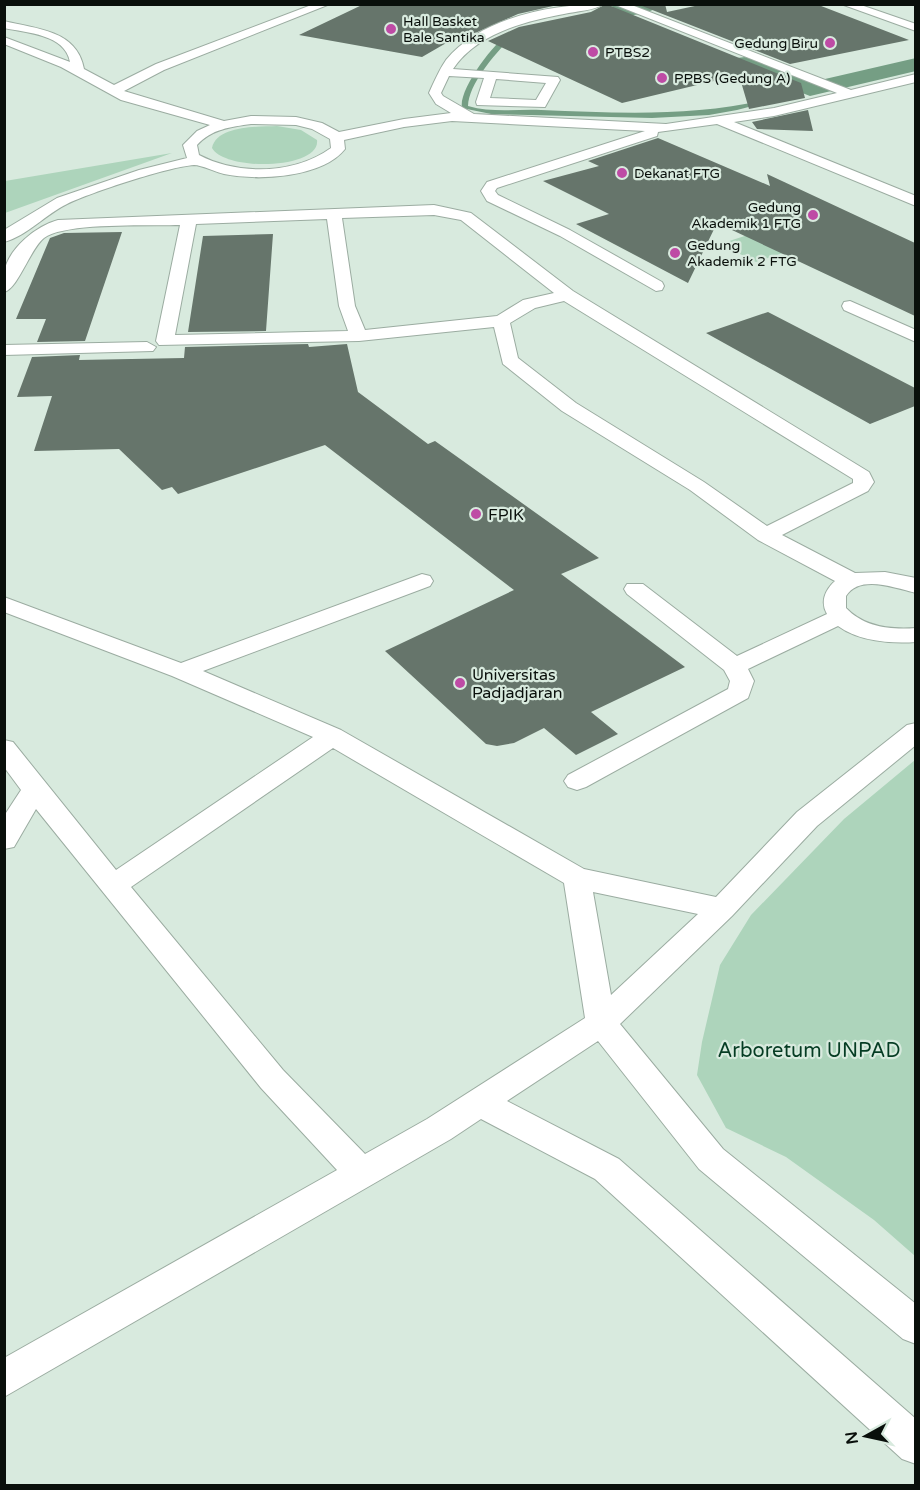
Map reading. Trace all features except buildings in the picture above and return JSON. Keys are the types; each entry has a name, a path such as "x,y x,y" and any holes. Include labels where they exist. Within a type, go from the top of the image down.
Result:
{"lane":[{"path":"112,91 160,67 326,4"},
{"path":"477,118 430,97 453,61 500,26 566,7 599,4"},
{"path":"846,4 915,28"},
{"path":"620,6 847,92"},
{"path":"275,10 296,16"},
{"path":"4,24 58,38 77,57 78,71"},
{"path":"4,40 41,53 112,91 225,125"},
{"path":"445,72 470,73 554,80 540,104 483,102 489,75"},
{"path":"317,125 337,137 438,117 666,128 720,121 915,78"},
{"path":"335,122 317,125 270,119 225,125 194,139 190,151 197,160 209,166 235,171 293,170 332,155 338,149 337,137"},
{"path":"720,121 915,202"},
{"path":"656,286 565,233 492,198 488,191 492,185 666,128"},
{"path":"4,237 62,201 144,172 197,160"},
{"path":"4,286 31,239 41,230 58,225 434,210 466,216 567,295 862,476 864,482 861,487 766,535"},
{"path":"334,215 347,306 359,336"},
{"path":"189,220 165,341 359,336 501,321 529,304 567,295"},
{"path":"850,306 915,337"},
{"path":"501,321 505,350 509,360 517,369 569,407 697,486 766,535 853,580"},
{"path":"4,350 147,347"},
{"path":"915,586 886,578 853,580 842,587 835,596 835,605 841,616 869,633 888,637 915,635"},
{"path":"181,671 422,582"},
{"path":"577,781 739,693 742,681 734,666 635,589"},
{"path":"4,604 181,671 332,736 577,878 722,909"},
{"path":"734,666 841,616"},
{"path":"4,1379 439,1130 601,1023 722,909 807,819 915,731"},
{"path":"114,885 332,736"},
{"path":"4,748 34,789 272,1079 361,1173"},
{"path":"4,840 34,789"},
{"path":"577,878 601,1023 711,1160 915,1327"},
{"path":"480,1103 607,1169 915,1445"}],"green space":[{"path":"277,126 301,130 317,140 314,150 304,157 289,162 252,164 221,156 212,148 215,140 230,131 250,127"},
{"path":"172,153 5,213 5,181"},
{"path":"785,223 822,240 756,262 720,244"},
{"name":"Arboretum UNPAD","path":"915,760 915,1256 874,1220 786,1157 726,1128 697,1075 702,1042 720,965 751,915 844,819"}],"waterway":[{"path":"617,11 652,4"},
{"path":"511,34 474,81 464,101 464,107 473,110 510,113 652,116 709,112 765,102"},
{"path":"745,63 810,89 916,64"},
{"path":"786,96 810,89"}],"place":[{"name":"Hall Basket Bale Santika","path":"391,29"},
{"name":"Gedung Biru","path":"830,43"},
{"name":"PTBS2","path":"593,52"},
{"name":"PPBS (Gedung A)","path":"662,78"},
{"name":"Dekanat FTG","path":"622,173"},
{"name":"Gedung Akademik 1 FTG","path":"813,215"},
{"name":"Gedung Akademik 2 FTG","path":"675,253"},
{"name":"FPIK","path":"476,514"},
{"name":"Universitas Padjadjaran","path":"460,683"}]}
